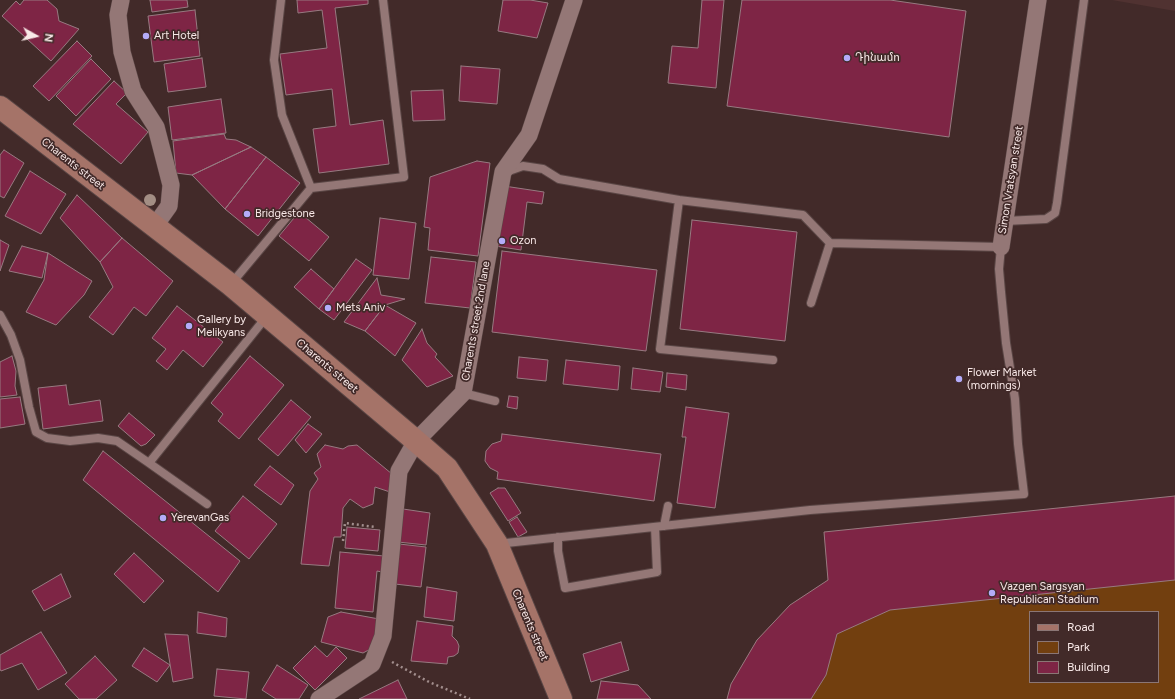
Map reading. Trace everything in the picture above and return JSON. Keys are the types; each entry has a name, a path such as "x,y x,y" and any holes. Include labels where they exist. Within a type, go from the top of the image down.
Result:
{"main road":[{"name":"Charents street","path":"0,107 230,285 447,468 496,544 561,699"}],"street":[{"path":"121,0 118,15 122,52 133,91 156,127 171,185 169,206 154,227"},
{"name":"Charents street 2nd lane","path":"319,699 372,664 383,636 400,471 416,441 463,393 503,172 529,135 574,0"},
{"name":"Simon Vratsyan street","path":"1001,247 1038,0"}],"lane":[{"path":"281,0 274,60 282,115 310,188"},
{"path":"230,285 310,188 404,177 383,0"},
{"path":"1005,221 1046,219 1055,213 1084,0"},
{"path":"503,172 523,166 543,169 558,179 679,200 803,215 830,243 811,303"},
{"path":"679,200 660,349 773,360"},
{"name":"Simon Vratsyan street","path":"830,243 1001,247"},
{"path":"496,544 810,510 1024,494 1018,444 1015,399 1006,343 1001,292 999,269 1001,247"},
{"path":"0,315 11,335 20,360 29,407 36,432 47,438 70,441 98,438 117,440 207,504"},
{"path":"149,463 267,316"},
{"path":"463,393 496,401"},
{"path":"664,526 668,506"},
{"path":"558,537 558,552 566,588 657,572 655,527"}],"path":[{"path":"342,541 345,523 355,525"},
{"path":"376,653 429,682 470,699"}],"shaded area":[{"path":"1112,0 1175,0 1175,11"}],"green space":[{"name":"Vazgen Sargsyan Republican Stadium","path":"1175,496 1175,699 727,699 731,684 757,640 790,605 828,580 824,532"}],"building":[{"path":"24,0 47,0 57,9 59,21 79,29 51,61 2,16 16,1 20,5"},
{"path":"150,0 187,0 188,7 152,12"},
{"path":"297,0 368,0 368,4 335,8 350,125 383,120 389,164 319,173 313,129 336,126 332,89 286,95 280,54 327,48 322,10 298,13"},
{"path":"503,0 530,0 548,3 537,38 498,31"},
{"path":"702,0 724,0 716,88 668,83 672,46 698,48"},
{"name":"Դինամո","path":"742,0 890,0 966,11 949,137 727,106"},
{"path":"195,10 200,56 154,62 148,16"},
{"path":"77,41 92,56 49,101 33,86"},
{"path":"202,58 206,87 168,92 164,64"},
{"path":"91,59 111,79 76,116 56,96"},
{"path":"461,66 500,69 497,104 459,101"},
{"path":"114,81 127,93 116,104 148,132 121,164 73,124"},
{"path":"443,90 445,120 413,121 411,91"},
{"path":"221,99 226,133 172,140 168,107"},
{"path":"224,134 226,139 236,140 251,147 192,175 176,173 173,141"},
{"path":"251,147 266,157 225,209 192,175"},
{"path":"4,150 24,163 4,198 0,196 0,155"},
{"path":"266,157 300,183 258,236 225,209"},
{"path":"477,161 490,163 478,256 428,250 430,228 424,227 430,177"},
{"path":"30,171 66,194 41,234 5,216"},
{"path":"504,186 544,192 542,204 527,202 521,250 495,246"},
{"path":"77,195 122,238 100,262 60,218"},
{"path":"299,212 329,237 309,261 279,236"},
{"path":"380,218 416,223 409,279 373,275"},
{"path":"692,220 797,232 785,341 680,329"},
{"path":"122,238 173,281 146,316 134,307 113,335 89,317 113,287 100,262"},
{"path":"0,240 9,245 0,271"},
{"path":"22,246 48,253 42,278 9,271"},
{"path":"502,251 657,270 646,351 492,332"},
{"path":"48,253 92,281 84,295 56,325 26,312 44,280"},
{"path":"431,257 476,262 470,308 425,303"},
{"path":"356,259 372,270 334,320 319,309"},
{"path":"311,269 334,289 319,309 294,287"},
{"path":"377,278 381,295 405,299 385,305 365,331 344,322"},
{"path":"385,305 416,323 395,356 365,331"},
{"path":"177,306 223,342 203,367 183,350 167,370 156,361 166,349 152,338"},
{"path":"422,329 427,343 437,354 435,357 453,376 427,387 402,360"},
{"path":"12,356 16,371 15,386 17,395 0,397 0,362"},
{"path":"250,356 284,385 239,439 218,421 223,414 211,403"},
{"path":"519,357 548,360 546,381 517,378"},
{"path":"566,360 620,366 618,390 563,384"},
{"path":"633,368 663,372 660,392 631,389"},
{"path":"667,373 687,375 686,390 666,387"},
{"path":"66,385 69,405 100,400 103,421 43,429 38,388"},
{"path":"509,396 518,397 517,409 507,407"},
{"path":"20,397 25,424 0,428 0,399"},
{"path":"291,400 311,417 278,456 258,439"},
{"path":"686,407 729,413 715,508 677,503 686,437 682,437"},
{"path":"129,413 155,435 146,444 141,446 118,426"},
{"path":"308,424 322,434 306,453 295,440"},
{"path":"502,434 661,454 654,501 497,479 498,472 490,468 485,461 486,451 492,444 501,441"},
{"path":"325,445 343,449 348,446 357,445 392,474 390,492 375,487 373,504 363,508 350,499 343,508 341,537 334,537 329,566 301,564 310,491 318,479 314,473 321,467 317,454"},
{"path":"103,451 240,561 218,592 83,480"},
{"path":"270,466 294,485 281,505 254,485"},
{"path":"498,488 505,488 521,513 508,521 490,493"},
{"path":"243,496 277,524 249,559 215,531"},
{"path":"1175,496 1175,580 890,610 837,634 826,675 811,699 727,699 731,684 757,640 790,605 828,580 824,532"},
{"path":"403,509 430,513 426,545 398,542"},
{"path":"517,517 527,532 518,537 509,522"},
{"path":"347,527 380,530 378,551 345,548"},
{"path":"399,544 426,547 421,587 395,584"},
{"path":"340,552 384,556 382,572 377,571 373,612 335,608"},
{"path":"134,553 164,581 144,603 114,574"},
{"path":"61,574 71,597 44,611 32,591"},
{"path":"427,587 457,592 454,621 424,617"},
{"path":"198,612 227,618 226,637 197,633"},
{"path":"341,612 379,619 374,647 363,653 321,642 328,617"},
{"path":"417,621 453,626 452,636 457,641 459,646 458,653 454,656 448,657 447,664 411,661"},
{"path":"41,632 67,673 38,690 22,663 1,671 0,655"},
{"path":"165,634 188,635 193,678 173,682"},
{"path":"621,642 629,670 591,682 583,654"},
{"path":"315,646 327,657 336,647 347,658 315,690 293,668"},
{"path":"144,648 170,665 157,682 132,666"},
{"path":"95,656 117,680 96,699 79,699 65,684"},
{"path":"277,665 308,685 299,699 276,699 262,690"},
{"path":"217,669 249,672 246,699 214,696"},
{"path":"398,680 407,699 359,699"},
{"path":"601,681 638,685 651,699 597,699"}],"place":[{"name":"Art Hotel","path":"146,36"},
{"name":"Դինամո","path":"847,58"},
{"name":"Bridgestone","path":"247,214"},
{"name":"Ozon","path":"502,241"},
{"name":"Mets Aniv","path":"328,308"},
{"name":"Gallery by Melikyans","path":"189,326"},
{"name":"Flower Market (mornings)","path":"959,379"},
{"name":"YerevanGas","path":"163,518"},
{"name":"Vazgen Sargsyan Republican Stadium","path":"992,593"}]}
